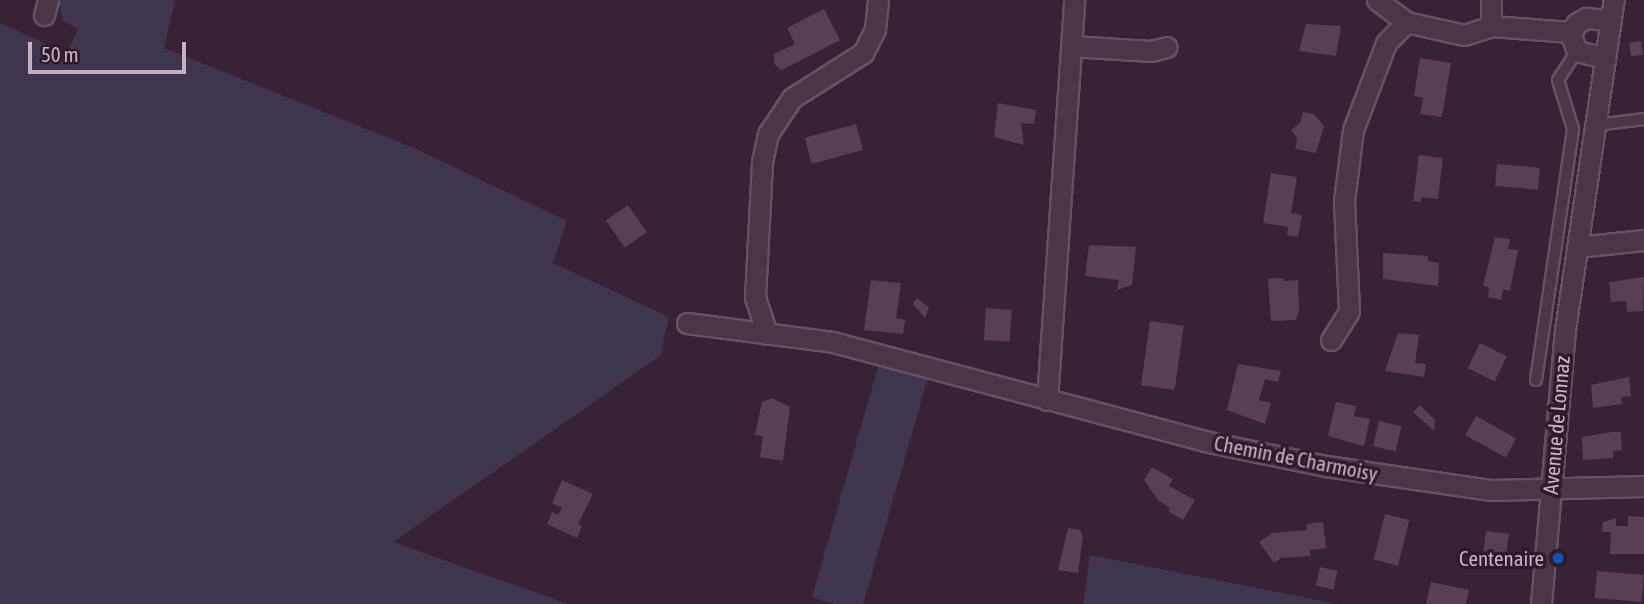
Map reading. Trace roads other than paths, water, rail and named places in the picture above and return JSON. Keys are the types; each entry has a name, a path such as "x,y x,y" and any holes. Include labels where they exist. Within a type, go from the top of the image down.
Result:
{"street":[{"path":"766,334 755,297 762,163 768,134 792,98 863,54 875,29 878,0"},
{"path":"1047,400 1074,0"},
{"path":"1377,0 1406,22 1464,35 1491,26 1574,42 1605,58"},
{"path":"1490,0 1491,26"},
{"name":"Avenue de Lonnaz","path":"1541,604 1549,491 1577,247 1614,0"},
{"path":"1574,42 1586,18 1611,20"},
{"path":"1331,340 1349,311 1344,201 1353,130 1385,43 1406,22"},
{"path":"1071,46 1151,51 1167,47"},
{"path":"1577,247 1644,240"},
{"name":"Chemin de Charmoisy","path":"687,323 847,345 1204,441 1325,466 1491,490 1549,491 1644,486"}],"lane":[{"path":"1536,380 1573,129 1570,106 1558,80 1574,42"},
{"path":"1596,125 1644,119"}],"place":[{"name":"Centenaire","path":"1558,558"}]}
